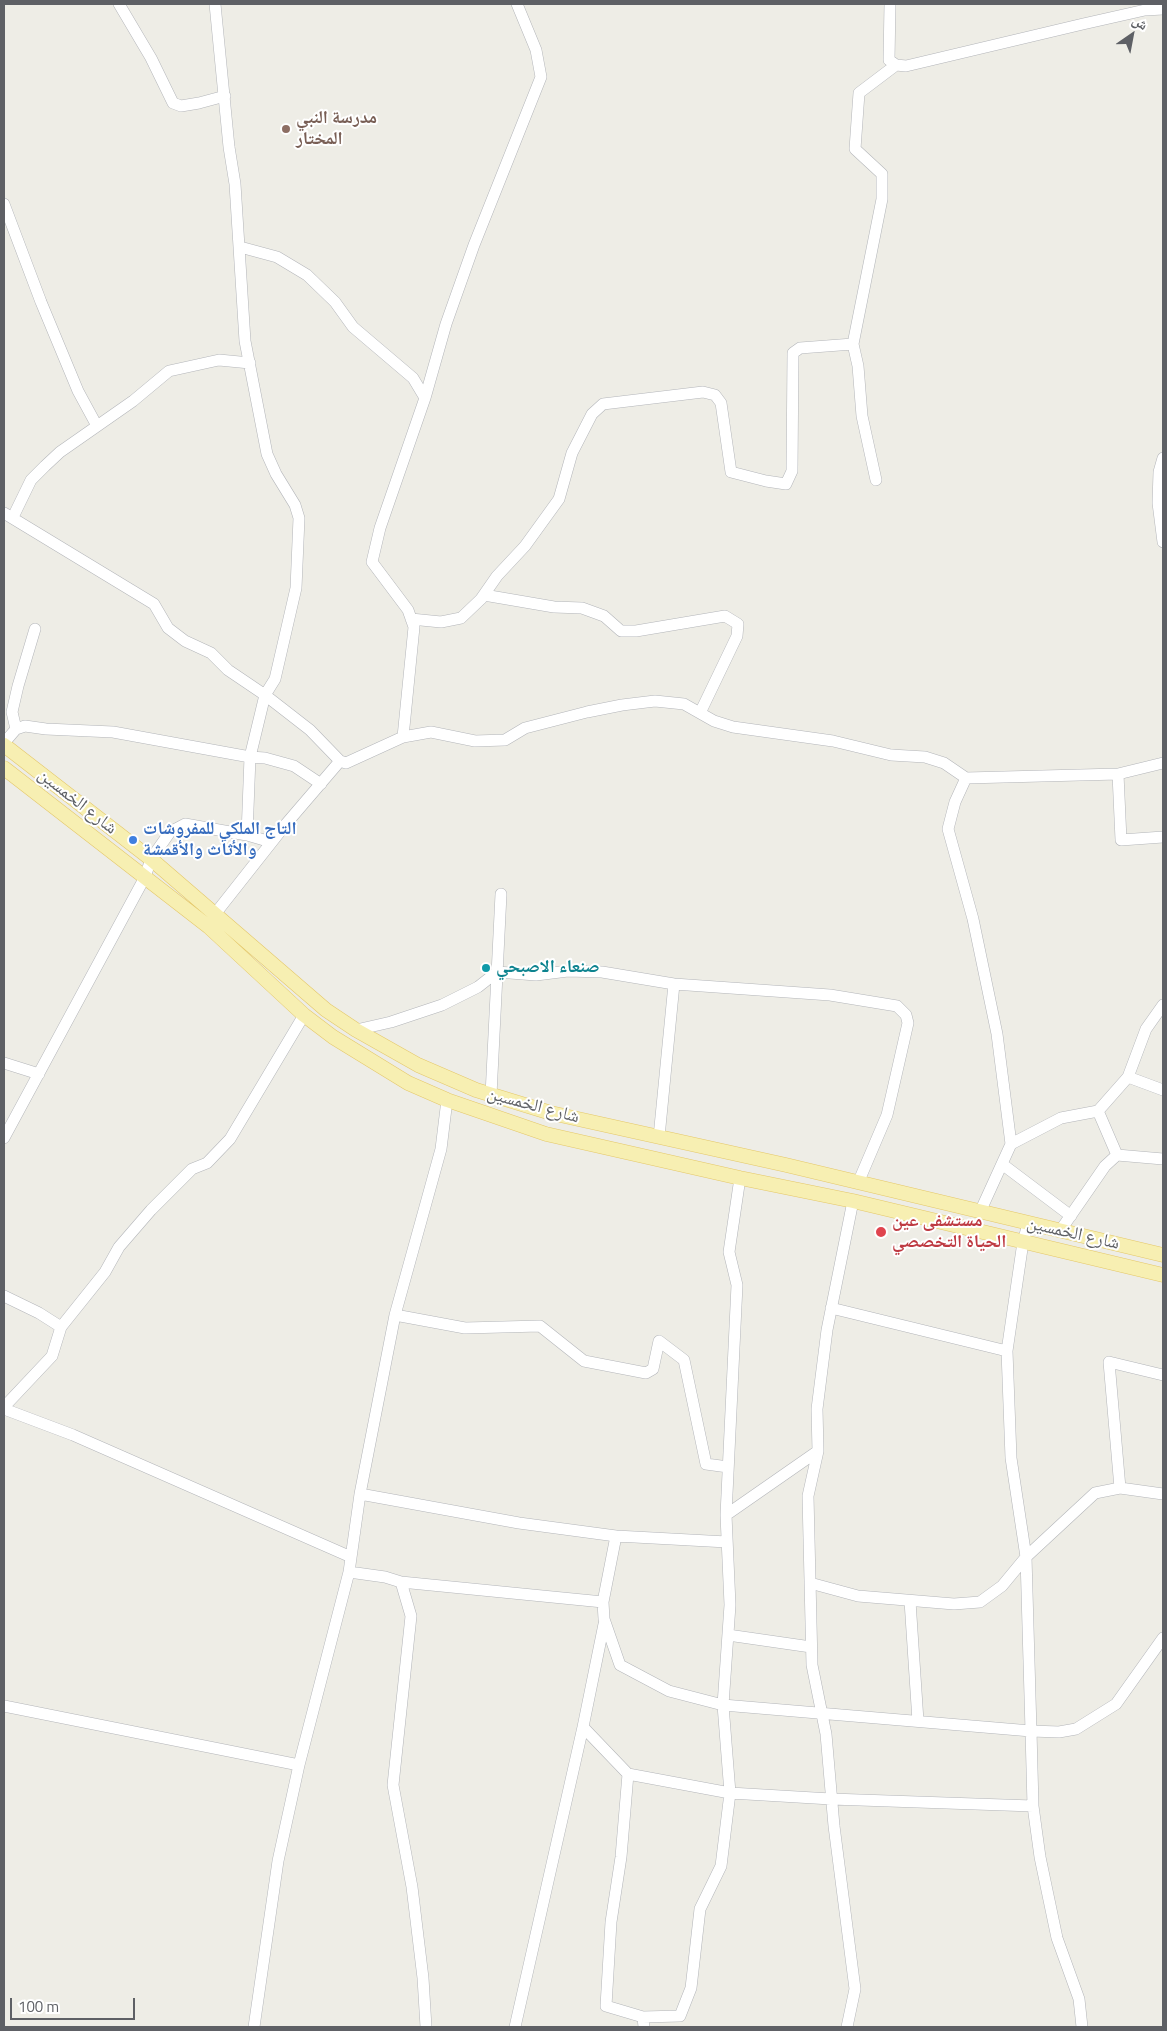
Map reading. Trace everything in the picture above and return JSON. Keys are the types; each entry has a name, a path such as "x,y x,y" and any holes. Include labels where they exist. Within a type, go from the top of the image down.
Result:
{"main road":[{"name":"شارع الخمسين","path":"4,744 151,859 326,1010 356,1030 418,1065 491,1095 551,1113 1163,1255"},
{"path":"6,769 17,756"},
{"name":"شارع الخمسين","path":"6,769 209,927 304,1015 333,1037 408,1083 447,1100 546,1134 740,1178 853,1201 1163,1274"},
{"path":"408,1083 418,1065"},
{"path":"784,1186 786,1166"}],"street":[{"path":"119,4 151,58 174,103 181,106 225,96"},
{"path":"215,4 240,247 245,341 267,454 276,474 295,505 299,518 296,588 275,679 265,695 250,757 247,835"},
{"path":"403,737 414,627 408,610 372,562 380,528 425,398 446,324 474,245 540,77 536,50 517,4"},
{"path":"890,4 888,51 889,60 896,65 917,65 1083,24 1145,10 1163,9"},
{"path":"876,480 862,416 858,366 853,344 882,199 882,174 855,149 859,93 896,65"},
{"path":"4,204 41,302 78,391 97,426"},
{"path":"240,247 276,257 307,275 335,302 353,327 413,378 425,398"},
{"path":"412,619 441,622 462,618 484,595 525,546 559,499 572,453 592,414 603,404 703,392 715,396 721,403 732,472 766,482 786,484 792,471 793,353 800,348 853,344"},
{"path":"250,362 219,360 169,371 133,401 60,452 31,480 9,515 154,604 168,628 185,641 212,652 228,670 265,695 310,730 340,760 346,763 403,737 431,732 475,741 505,740 525,728 586,712 655,701 684,704 714,721 733,727 833,741 891,755 924,757 944,763 966,778 1118,774 1163,764"},
{"path":"1163,458 1158,472 1158,503 1163,542"},
{"path":"484,595 554,608 582,608 604,616 621,631 636,631 725,616 738,624 737,636 700,713"},
{"path":"16,729 12,712 35,629"},
{"path":"4,744 16,729 25,726 46,729 113,732 250,757 265,758 294,766 321,784"},
{"path":"215,914 271,842 340,760"},
{"path":"1118,774 1120,840 1163,837"},
{"path":"966,778 955,802 948,829 973,919 997,1034 1011,1144 980,1212"},
{"path":"4,1138 145,877 151,859 170,832 186,824 247,835 271,842"},
{"path":"491,1095 501,894"},
{"path":"356,1030 391,1022 442,1005 478,987 497,972 536,975 568,971 602,972 674,984 830,995 897,1006 906,1015 908,1023 887,1116 858,1183"},
{"path":"659,1137 674,984"},
{"path":"1011,1144 1061,1118 1098,1111 1128,1077 1146,1029 1163,1005"},
{"path":"304,1015 230,1139 207,1164 192,1169 151,1210 119,1247 105,1272 61,1326 52,1356 4,1408 73,1435 351,1557"},
{"path":"4,1063 39,1074"},
{"path":"1128,1077 1163,1090"},
{"path":"254,2027 278,1861 299,1765 349,1572 360,1494 395,1315 441,1149 447,1100"},
{"path":"1098,1111 1117,1155"},
{"path":"1060,1231 1105,1166 1117,1155 1163,1160"},
{"path":"1002,1164 1071,1216"},
{"path":"628,1774 621,1856 610,1922 606,2006 644,2022 680,2016 691,1988 700,1909 721,1866 730,1793 723,1706 730,1605 726,1515 737,1285 729,1252 740,1178"},
{"path":"847,2027 855,1989 831,1800 823,1714 812,1665 808,1496 818,1451 817,1410 831,1308 853,1201"},
{"path":"1028,1224 1023,1242 1007,1351 1011,1458 1026,1558 1033,1806 1040,1857 1057,1938 1079,1999 1082,2027"},
{"path":"4,1296 61,1326"},
{"path":"831,1308 1007,1351"},
{"path":"395,1315 465,1328 540,1326 584,1361 646,1373 653,1369 659,1341 684,1360 706,1464 728,1466"},
{"path":"1120,1488 1109,1362 1163,1375"},
{"path":"726,1515 818,1451"},
{"path":"810,1583 858,1596 954,1604 980,1602 1002,1586 1026,1558 1095,1492 1120,1488 1163,1494"},
{"path":"360,1494 519,1523 616,1536 727,1542"},
{"path":"616,1536 603,1602 605,1622 620,1665 669,1691 723,1706 1059,1732 1076,1729 1116,1704 1163,1638"},
{"path":"349,1572 385,1577 400,1582 603,1602"},
{"path":"400,1582 411,1616 393,1785 412,1887 423,1978 426,2027"},
{"path":"910,1601 918,1721"},
{"path":"515,2027 584,1727 605,1622"},
{"path":"728,1635 812,1647"},
{"path":"4,1706 299,1765"},
{"path":"584,1727 628,1774 730,1793 831,1800 1033,1806"}],"place":[{"name":"مدرسة النبي المختار","path":"286,129"},
{"name":"التاج الملكي للمفروشات والأثاث والأقمشة","path":"133,840"},
{"name":"صنعاء الاصبحي","path":"486,968"},
{"name":"مستشفى عين الحياة التخصصي","path":"881,1232"}]}
